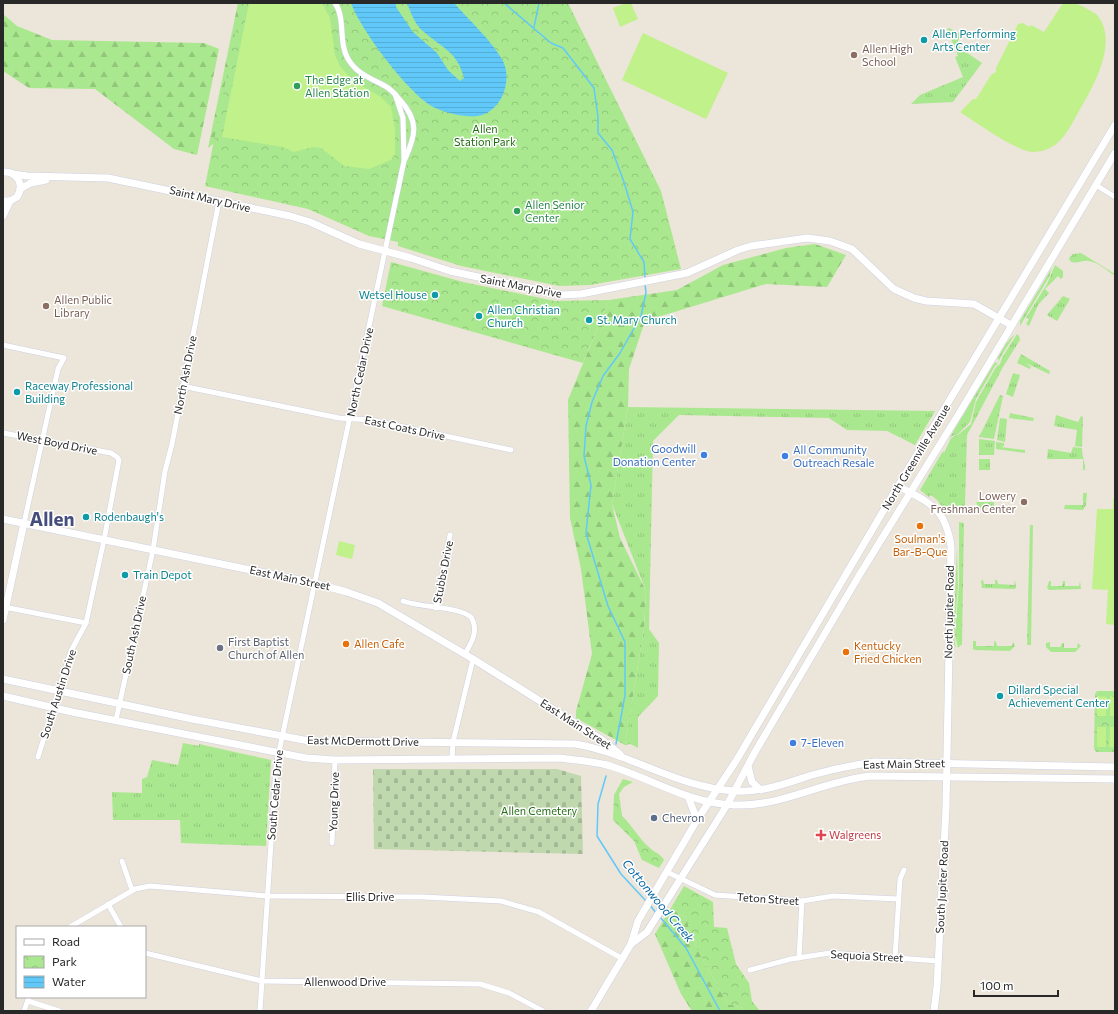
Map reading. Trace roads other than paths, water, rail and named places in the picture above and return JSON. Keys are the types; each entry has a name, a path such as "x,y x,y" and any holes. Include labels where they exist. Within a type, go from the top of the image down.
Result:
{"main road":[{"name":"North Greenville Avenue","path":"631,944 638,921 697,820 740,755 898,486 1115,125"},
{"name":"North Greenville Avenue","path":"631,944 647,932 727,805 748,766 860,574 911,493 1115,152"},
{"name":"Saint Mary Drive","path":"3,172 20,176 108,178 290,216 310,222 360,244 462,274 552,294 581,294 680,275 696,270 738,250 751,246 806,238 830,241 852,249 894,289 914,298 926,301 974,304 1012,325"},
{"path":"3,216 6,201 17,197 20,189 19,180 13,174"},
{"name":"Saint Mary Drive","path":"20,189 31,183 58,177"},
{"path":"1084,178 1096,185"},
{"name":"North Jupiter Road","path":"898,486 938,511 946,522 949,533 951,547 948,763"},
{"name":"East Main Street","path":"3,519 314,583 347,592 378,603 465,654 602,740 622,757 684,782 717,790 761,790 848,766 875,762 1115,767"},
{"path":"3,620 4,607 24,523"},
{"name":"East McDermott Drive","path":"3,679 281,737 309,741 575,744 594,747 622,757"},
{"name":"East McDermott Drive","path":"3,696 53,708 306,758 335,760 559,758 608,766"},
{"name":"South Jupiter Road","path":"934,1011 948,763"},
{"name":"East Main Street","path":"608,766 688,796 727,805 760,804 780,800 851,779 880,776 1115,779"},
{"path":"748,766 752,782 761,790"},
{"path":"848,766 851,779"},
{"path":"1084,766 1084,779"},
{"path":"688,796 697,820"},
{"path":"591,1011 631,944"}],"street":[{"name":"North Cedar Drive","path":"314,583 404,161 412,142 414,122 407,108 395,94 386,86 358,72 352,64 344,51 341,19 335,3"},
{"name":"North Cedar Drive","path":"395,94 403,118 404,161"},
{"path":"1096,185 1115,197"},
{"name":"North Ash Drive","path":"153,550 165,471 172,444 218,201"},
{"path":"3,345 64,358 58,369 24,523"},
{"name":"East Coats Drive","path":"182,386 339,418 371,420 511,450"},
{"name":"West Boyd Drive","path":"3,433 112,453"},
{"name":"South Austin Drive","path":"38,757 71,651 86,624 119,460 118,457 112,453"},
{"name":"Stubbs Drive","path":"436,608 450,535"},
{"name":"South Ash Drive","path":"116,720 153,550"},
{"name":"South Cedar Drive","path":"260,1011 274,784 281,737 314,583"},
{"path":"403,601 461,612 471,617 475,629 472,642 465,654"},
{"path":"4,607 86,624"},
{"path":"452,758 453,742 473,659"},
{"name":"Young Drive","path":"332,843 335,760"},
{"path":"122,861 132,890"},
{"path":"895,957 900,879 904,870"},
{"name":"Teton Street","path":"667,872 715,895 802,902 833,896 898,899"},
{"name":"Ellis Drive","path":"72,926 132,890 150,886 267,896 423,897 501,901 539,912 623,959"},
{"path":"799,958 802,902"},
{"path":"108,904 120,926"},
{"name":"Allenwood Drive","path":"146,953 262,982 480,984 509,993 543,1011"},
{"name":"Sequoia Street","path":"750,970 799,958 830,953 938,960"},
{"path":"24,1011 28,999 59,1011"}],"water":[{"path":"351,3 396,3 396,7 413,32 437,53 448,70 460,81 464,78 461,69 453,56 418,26 407,3 454,3 487,38 503,61 507,78 503,95 498,103 493,109 485,114 477,116 460,115 434,108 420,98 409,87 385,58 364,28"}],"waterway":[{"name":"Cottonwood Creek","path":"504,3 551,43 563,48 594,88 598,117 598,133 612,150 624,182 633,212 630,239 644,262 645,278"},
{"path":"534,27 539,3"},
{"name":"Cottonwood Creek","path":"616,744 625,695 625,642 608,606 586,533 591,485 584,456 586,426 592,402 603,376 620,353 641,316 646,293 645,284"},
{"name":"Cottonwood Creek","path":"606,776 598,804 597,836 621,874 646,901"},
{"name":"Cottonwood Creek","path":"650,905 656,913"},
{"name":"Cottonwood Creek","path":"660,917 686,948 720,1011"}],"place":[{"name":"Allen Performing Arts Center","path":"924,40"},
{"name":"Allen High School","path":"854,55"},
{"name":"The Edge at Allen Station","path":"297,86"},
{"name":"Allen Senior Center","path":"517,211"},
{"name":"Wetsel House","path":"435,295"},
{"name":"Allen Public Library","path":"46,306"},
{"name":"Allen Christian Church","path":"479,316"},
{"name":"St. Mary Church","path":"589,320"},
{"name":"Raceway Professional Building","path":"17,392"},
{"name":"Goodwill Donation Center","path":"704,455"},
{"name":"All Community Outreach Resale","path":"785,456"},
{"name":"Lowery Freshman Center","path":"1024,502"},
{"name":"Rodenbaugh's","path":"86,517"},
{"name":"Soulman's Bar-B-Que","path":"920,526"},
{"name":"Train Depot","path":"125,575"},
{"name":"Allen Cafe","path":"346,644"},
{"name":"First Baptist Church of Allen","path":"220,648"},
{"name":"Kentucky Fried Chicken","path":"846,652"},
{"name":"Dillard Special Achievement Center","path":"1000,696"},
{"name":"7-Eleven","path":"793,743"},
{"name":"Chevron","path":"654,818"},
{"name":"Walgreens","path":"821,835"}],"district":[{"name":"Allen","path":"52,519"}],"park label":[{"name":"Allen Station Park","path":"485,135"},
{"name":"Allen Cemetery","path":"539,811"}]}
